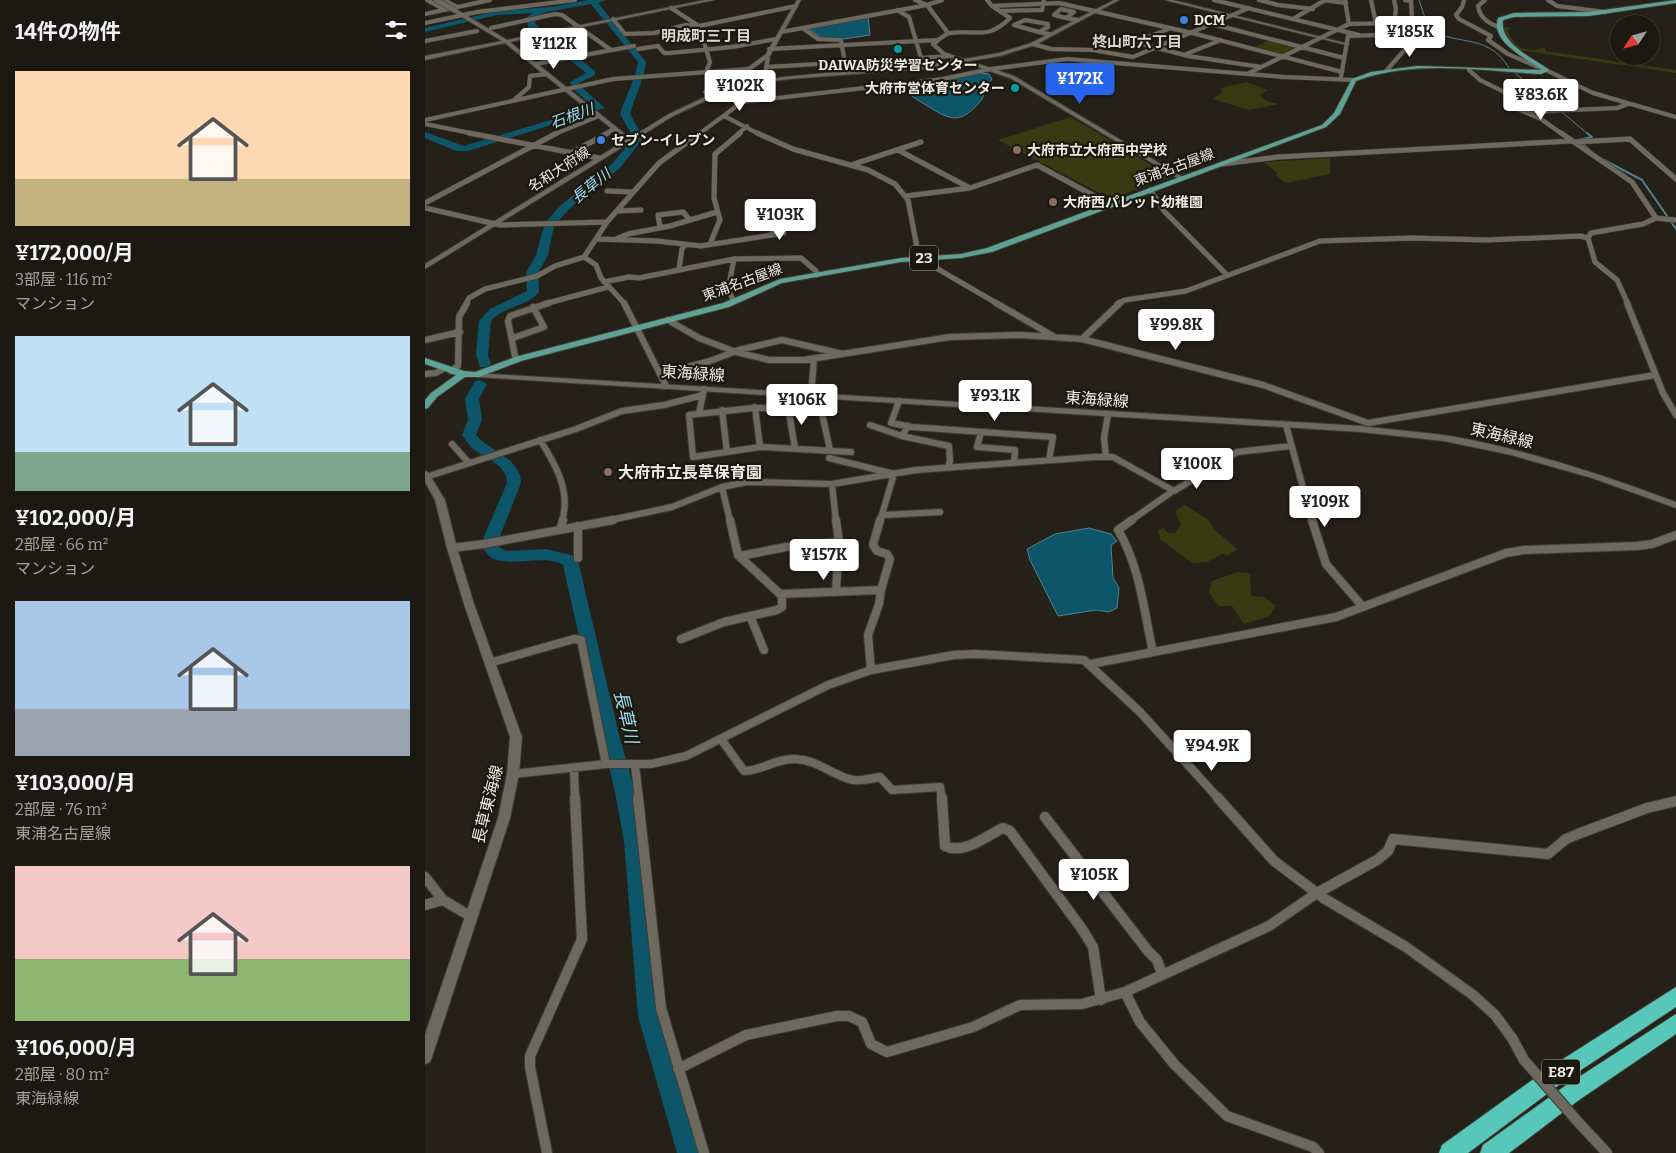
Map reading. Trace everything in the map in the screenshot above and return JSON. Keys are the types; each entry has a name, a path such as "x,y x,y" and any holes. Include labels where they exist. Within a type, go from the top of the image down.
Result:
{"highway":[{"name":"E87","path":"1450,1153 1556,1076 1676,996"},
{"name":"E87","path":"1491,1153 1572,1093 1676,1023"}],"main road":[{"path":"436,0 455,9 463,16 505,41 585,106 631,140"},
{"path":"685,0 692,4"},
{"path":"425,58 711,0"},
{"path":"753,83 748,71 766,57 799,0"},
{"name":"名和大府線","path":"425,267 599,158 695,102 718,92 753,83 802,76 966,61 1033,44 1117,0"},
{"path":"1167,0 1347,44"},
{"path":"1546,70 1510,46 1499,21 1508,15 1605,12 1676,1"},
{"path":"944,54 1012,77 1181,178"},
{"path":"1354,80 1386,71 1420,68 1541,72 1546,70"},
{"name":"東浦名古屋線","path":"476,376 518,359 734,302 770,285 816,275 919,258 968,255 989,250 1329,123 1337,114 1354,80"},
{"path":"425,361 447,370 476,376"},
{"path":"425,406 433,395 463,374"},
{"name":"東海緑線","path":"476,376 666,386 704,392 811,395 1285,425 1367,426 1455,440 1524,454 1593,474 1676,505"},
{"name":"長草東海線","path":"425,1057 470,916 504,818 513,774 515,737 451,548 440,500 426,476"}],"street":[{"path":"444,0 455,9"},
{"path":"425,14 490,0"},
{"path":"519,0 528,6"},
{"path":"425,23 575,0"},
{"path":"915,0 927,5 948,33"},
{"path":"781,32 927,5 942,0"},
{"path":"944,54 933,44 948,33 985,34 1002,26 1010,18 992,6 987,0"},
{"path":"1214,0 1359,35"},
{"path":"1231,4 1238,0"},
{"path":"1259,0 1278,5 1313,9"},
{"path":"1293,19 1313,9 1324,0 1346,2 1349,24"},
{"path":"1371,0 1376,23"},
{"path":"1248,74 1349,24 1394,23 1396,9 1394,0"},
{"path":"1386,71 1408,46 1411,34 1409,28 1412,18 1411,1 1405,0"},
{"path":"1464,0 1462,7 1456,15 1458,19 1471,28 1491,36 1488,40 1508,54 1546,70 1572,86 1676,118"},
{"path":"1485,0 1477,6 1479,13 1488,23 1501,28"},
{"path":"1548,0 1557,6 1605,12"},
{"path":"427,1 445,10"},
{"path":"992,6 1016,2 1059,3 1221,40 1342,72"},
{"path":"999,11 1042,10 1044,2"},
{"path":"1069,5 1074,2"},
{"path":"610,20 625,34 654,33 686,25 699,26 796,6"},
{"path":"671,8 699,26 710,62 705,72"},
{"path":"1033,44 1051,49 1093,50 1133,57 1249,8"},
{"path":"1066,18 1074,12 1061,9 1054,15 1066,18 1079,20"},
{"path":"897,10 909,17 921,58 951,56"},
{"path":"491,28 562,14 611,50"},
{"path":"1038,32 1048,26 1048,24 1023,19 1019,20 1014,26 1038,32 1049,34"},
{"path":"1212,24 1344,58"},
{"path":"1171,28 1135,42 1184,55 1261,67"},
{"path":"804,29 818,39 841,40 845,63"},
{"path":"425,41 477,30"},
{"path":"1341,79 1348,36 1411,34"},
{"path":"535,64 626,47 658,46 664,53 670,54 776,39"},
{"path":"769,49 938,40"},
{"path":"1184,55 1221,40"},
{"path":"764,78 768,58 766,57"},
{"path":"741,102 943,79 991,69 1067,59 1248,74 1354,80"},
{"path":"767,67 886,60 890,69"},
{"path":"1469,70 1480,80 1503,92 1510,98 1517,109 1541,119 1632,182 1656,218"},
{"path":"425,120 613,79 705,72 748,71"},
{"path":"705,92 748,71"},
{"path":"514,100 529,87 531,76 547,74"},
{"path":"425,374 436,373 458,366 459,316 464,306 475,294 493,286 537,276 555,266 584,256 607,222 664,158 741,102 752,91 753,83"},
{"path":"1525,112 1617,108 1628,104"},
{"path":"425,203 532,145 597,115"},
{"path":"724,116 795,150 854,164 883,177 898,187 906,196 919,258 1031,321 1055,337"},
{"path":"425,124 599,158"},
{"path":"710,244 720,220 714,198 715,154 747,126"},
{"path":"571,153 614,128"},
{"path":"1222,164 1259,158 1630,139 1676,179"},
{"path":"854,164 921,142"},
{"path":"898,150 968,187"},
{"path":"906,196 968,187 1037,165 1111,205"},
{"path":"1150,190 1165,212 1227,275"},
{"path":"607,191 632,192"},
{"path":"425,208 496,224 607,222"},
{"path":"772,235 772,215 795,208"},
{"path":"617,212 641,210"},
{"path":"660,227 659,215 683,212 690,220"},
{"path":"614,240 628,234 717,212"},
{"path":"1674,220 1656,218 1643,224 1591,233 1588,238 1595,262 1617,280 1621,287 1655,375 1676,415"},
{"path":"748,233 751,239"},
{"path":"596,239 657,241 701,246 784,233"},
{"path":"1082,339 1117,304 1125,300 1186,292 1320,241 1412,238 1488,240 1580,236 1588,238"},
{"path":"679,269 682,249 685,245"},
{"path":"584,256 596,265 606,285 627,306 666,386"},
{"path":"518,359 515,356 508,318 533,307 606,285 679,269 734,259 751,258 801,258 816,271 816,275"},
{"path":"734,259 728,288 734,302"},
{"path":"513,338 544,327 533,307"},
{"path":"668,320 699,338 736,352 769,360 814,359 950,337 1011,335 1082,339 1263,385 1367,426 1655,375"},
{"path":"425,340 460,332"},
{"path":"660,374 709,362 755,346 786,340 845,354"},
{"path":"811,395 814,359"},
{"path":"699,414 704,392"},
{"path":"426,476 597,422 622,411 664,405 704,392"},
{"path":"899,401 891,423 981,432 1053,436 1049,460"},
{"path":"755,406 760,446"},
{"path":"830,450 821,409 755,406 689,415 693,457 760,446 851,452"},
{"path":"788,407 795,448"},
{"path":"722,410 727,452"},
{"path":"1105,457 1104,438 1108,414"},
{"path":"870,425 892,434 947,444 949,446 950,462 948,468"},
{"path":"1285,425 1317,540 1326,564 1363,607"},
{"path":"902,436 908,426"},
{"path":"981,432 977,447 1015,450 1014,463"},
{"path":"540,440 557,470 562,486 566,504 560,530"},
{"path":"452,444 469,463"},
{"path":"451,548 497,542 672,507 722,487 747,482 769,481 832,484 948,468 1113,457 1174,491 1237,452 1291,446"},
{"path":"829,458 894,474"},
{"path":"448,461 455,468"},
{"path":"871,670 867,635 879,604 890,559 887,554 877,551 873,545 894,474"},
{"path":"832,484 839,542 836,591"},
{"path":"722,487 740,556 780,594 881,590"},
{"path":"1153,652 1135,570 1122,535 1118,530 1170,493"},
{"path":"883,515 939,512"},
{"path":"577,558 579,526"},
{"path":"1091,664 1336,617 1506,553 1524,550 1637,546 1652,544 1676,535"},
{"path":"740,556 839,542"},
{"path":"681,639 724,622 782,607 782,594"},
{"path":"749,616 764,650"},
{"path":"489,663 574,639 581,640 606,764"},
{"path":"513,774 574,769 606,764 635,765 686,756 828,685 871,670 926,659 975,654 1084,660 1091,664 1093,669 1139,711 1188,763 1274,861 1346,913 1406,947 1485,1004 1511,1038 1524,1060 1607,1153"},
{"path":"721,739 744,771 755,770 772,762 803,760 817,763 845,779 881,778 892,790 940,787 942,792 945,846 949,849 959,849 1003,828 1010,831 1082,929 1093,947 1101,1000"},
{"path":"635,765 661,1008 704,1153"},
{"path":"547,1153 530,1067 530,1056 583,939 574,769"},
{"path":"678,1069 746,1035 837,1016 849,1016 862,1022 871,1044 887,1052 973,1027 1020,1005 1082,1004 1101,1000 1125,992 1269,926 1317,893 1377,860 1388,851 1393,839 1548,854 1566,839 1577,834 1647,808 1676,801"},
{"path":"1045,817 1148,951 1157,960 1162,974"},
{"path":"425,877 443,900 470,916"},
{"path":"425,906 443,900"},
{"path":"1125,992 1140,1022 1169,1058 1227,1116 1313,1147 1319,1153"}],"green space":[{"path":"1504,27 1511,28 1507,30 1511,38 1523,49 1545,48 1545,51 1610,60 1610,63 1519,50 1510,43"},
{"path":"1269,40 1297,47 1281,55 1254,47"},
{"path":"1621,65 1642,65 1676,70 1676,73"},
{"path":"1246,82 1268,90 1260,95 1266,101 1279,104 1249,110 1213,99 1222,92 1221,88"},
{"path":"1071,117 1171,177 1111,199 998,140"},
{"path":"1330,158 1330,174 1286,183 1264,162"},
{"path":"1185,505 1208,520 1216,531 1237,549 1229,555 1222,554 1207,562 1192,563 1160,539 1158,530 1163,528 1168,533 1175,534 1181,524 1175,511"},
{"path":"1237,572 1250,573 1251,596 1264,597 1276,606 1268,617 1244,624 1232,606 1218,606 1209,592 1212,581"}],"water":[{"path":"868,16 870,35 844,39 823,39 809,29"},
{"path":"980,73 989,74 992,79 977,105 970,112 958,118 952,118 940,113 906,91 910,86"},
{"path":"1089,528 1111,534 1117,541 1111,545 1113,578 1119,588 1117,608 1109,612 1096,610 1058,616 1030,560 1027,549 1055,534"}],"waterway":[{"path":"544,10 602,0"},
{"path":"1419,0 1427,22 1437,32 1489,48 1500,56 1509,68 1588,134"},
{"name":"長草川","path":"485,364 482,355 485,321 495,311 533,292 532,273 542,255 549,225 565,207 616,166 637,140 635,132 625,114 633,89 640,78 642,62 593,2"},
{"path":"425,30 497,13 544,10"},
{"name":"石根川","path":"425,135 459,149 465,149 600,108 575,86 574,82 592,73 531,25 533,17 531,17 544,10"},
{"path":"1578,140 1592,137 1587,133"},
{"path":"1582,143 1593,153"},
{"path":"1604,160 1642,180 1676,229"},
{"name":"長草川","path":"480,384 472,399 475,420 469,435 477,445 506,464 514,478 514,483 490,541 491,550 503,557 546,554 569,560 571,565 610,735 624,787 634,841 650,1016 690,1153"}],"place":[{"name":"DCM","path":"1184,20"},
{"name":"DAIWA防災学習センター","path":"898,49"},
{"name":"大府市営体育センター","path":"1015,88"},
{"name":"セブン-イレブン","path":"601,140"},
{"name":"大府市立大府西中学校","path":"1017,150"},
{"name":"大府西パレット幼稚園","path":"1053,202"},
{"name":"大府市立長草保育園","path":"608,472"}],"district":[{"name":"明成町三丁目","path":"706,36"},
{"name":"柊山町六丁目","path":"1137,42"}]}
